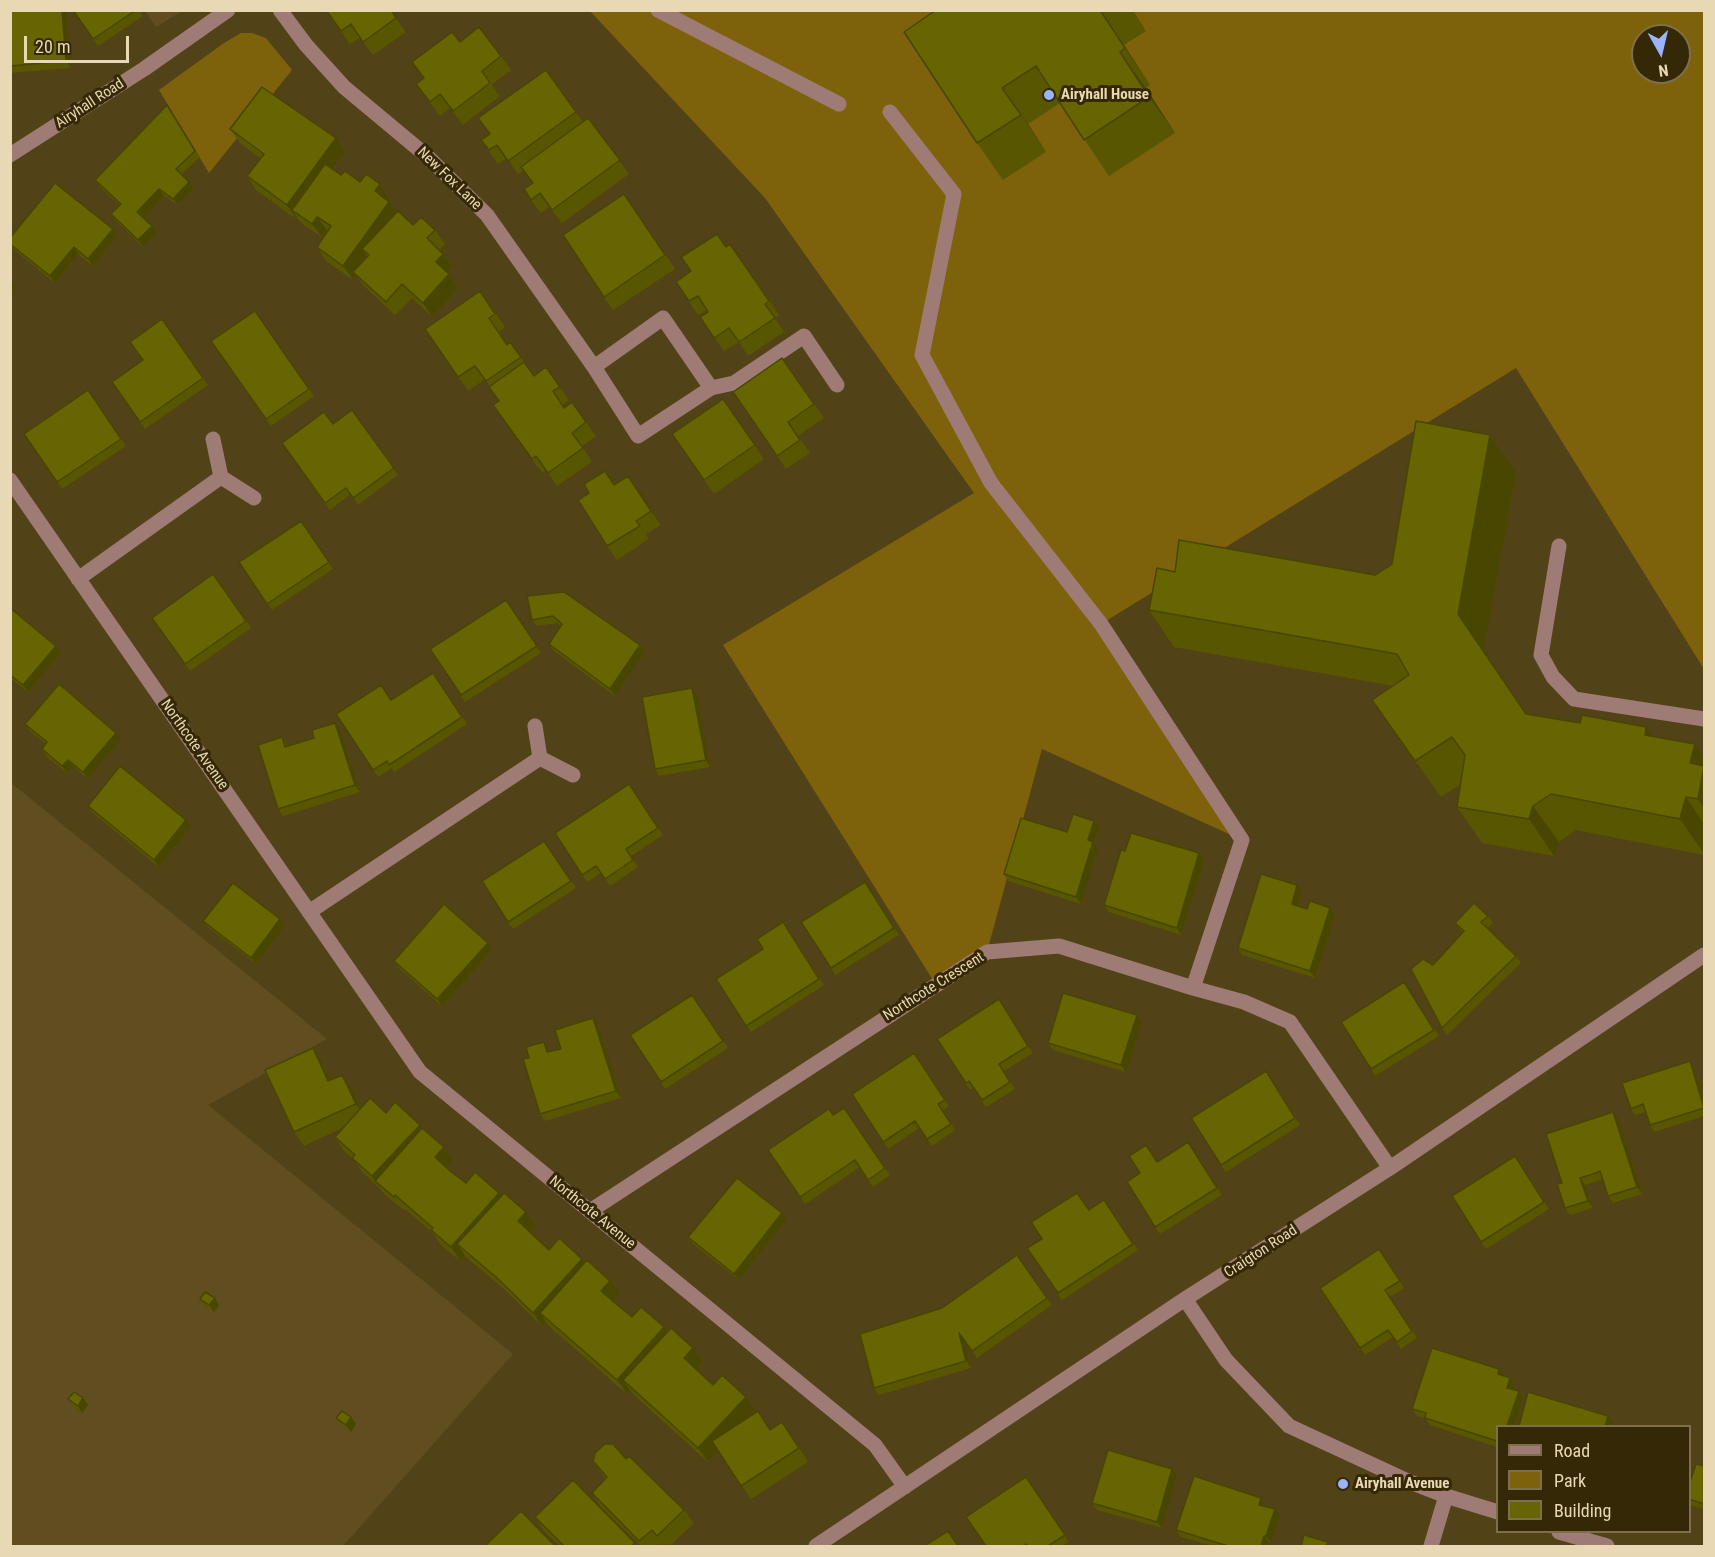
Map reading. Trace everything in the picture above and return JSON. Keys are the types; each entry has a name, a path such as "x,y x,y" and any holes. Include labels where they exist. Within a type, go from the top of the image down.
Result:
{"street":[{"name":"Airyhall Road","path":"10,155 144,69 228,10"},
{"name":"New Fox Lane","path":"280,10 306,45 344,87 428,157 487,215 594,367 638,436 711,388 734,382 804,336 837,385"},
{"path":"658,10 839,104"},
{"path":"890,112 954,194 922,355 991,483 1101,624 1242,840 1193,988"},
{"path":"594,367 663,318 711,388"},
{"path":"213,439 220,477 254,498"},
{"path":"78,579 220,477"},
{"name":"Northcote Avenue","path":"10,480 420,1072 875,1445 905,1487"},
{"path":"1559,546 1541,655 1553,677 1574,699 1704,719"},
{"path":"534,726 540,758"},
{"path":"309,912 540,758"},
{"path":"540,758 573,775"},
{"name":"Northcote Crescent","path":"590,1211 987,952 1059,946 1244,1002 1290,1022 1390,1168"},
{"name":"Craigton Road","path":"816,1546 1185,1299 1390,1168 1704,955"},
{"path":"1185,1299 1226,1360 1289,1426 1410,1482 1496,1512"},
{"path":"1431,1546 1446,1496"},
{"path":"1562,1533 1607,1546"}],"shaded area":[{"path":"145,11 182,11 156,27"},
{"path":"10,782 327,1039 208,1105 513,1354 343,1546 11,1546"}],"green space":[{"path":"590,11 1704,11 1704,669 1516,368 1101,624 1242,840 1042,749 987,952 936,985 723,645 974,493 765,198"},
{"path":"241,33 252,33 266,38 292,70 209,173 159,90"}],"building":[{"path":"10,10 62,10 66,61 10,66"},
{"path":"73,10 136,10 93,39"},
{"path":"326,10 391,10 396,18 363,42 351,24 341,31"},
{"name":"Airyhall House","path":"936,10 1100,10 1125,48 1120,52 1149,97 1084,140 1036,66 1002,88 1021,115 977,143 904,32"},
{"path":"479,27 501,56 482,71 490,83 453,111 440,94 430,102 416,84 424,78 412,62 452,32 460,42"},
{"path":"546,70 576,112 508,161 497,145 489,150 481,140 490,134 478,118"},
{"path":"262,87 336,138 287,205 247,176 264,154 230,129"},
{"path":"167,105 195,151 176,169 189,182 173,199 159,189 137,212 152,226 138,240 111,214 121,204 95,180"},
{"path":"588,118 620,160 552,210 540,193 531,200 524,189 533,183 521,167"},
{"path":"325,164 341,175 345,171 360,182 366,174 380,184 375,191 389,202 343,266 317,247 331,226 317,217 312,224 292,210"},
{"path":"55,183 113,229 88,259 74,247 50,276 10,244 10,238"},
{"path":"624,194 665,255 604,297 563,235"},
{"path":"398,211 413,225 421,217 435,230 427,238 443,254 436,262 449,274 423,303 402,284 386,302 353,272 369,255 362,249"},
{"path":"717,234 726,247 730,244 769,301 765,304 775,318 739,342 729,328 714,338 700,317 708,312 698,296 689,301 676,282 691,271 681,257"},
{"path":"480,291 495,314 489,318 507,345 510,342 521,357 486,381 475,366 458,377 425,329"},
{"path":"255,311 309,389 266,419 211,341"},
{"path":"162,319 203,378 140,422 112,382 143,360 130,342"},
{"path":"782,358 814,404 788,422 800,440 777,456 733,392"},
{"path":"524,362 534,376 546,367 560,387 553,391 564,408 572,402 586,422 572,433 583,448 548,473 536,456 532,459 493,405 499,401 489,387"},
{"path":"88,390 121,439 57,482 24,434"},
{"path":"723,399 755,445 704,480 672,434"},
{"path":"352,410 394,468 353,498 346,488 325,503 282,443 324,412 333,424"},
{"path":"1416,421 1490,435 1458,614 1526,714 1580,723 1582,715 1646,727 1645,735 1695,744 1690,763 1704,766 1698,799 1686,797 1680,819 1551,794 1533,806 1529,819 1457,807 1465,755 1452,737 1415,761 1372,700 1409,675 1397,654 1149,610 1157,568 1175,572 1179,540 1375,575 1392,564"},
{"path":"605,471 614,485 628,476 651,511 636,521 640,526 607,546 578,500 589,493 584,484"},
{"path":"301,521 329,562 267,604 239,562"},
{"path":"213,574 246,621 185,664 152,618"},
{"path":"564,592 640,645 610,689 549,644 562,624 553,616 532,620 527,596"},
{"path":"506,600 537,646 461,695 430,649"},
{"path":"10,608 56,646 23,685 10,675"},
{"path":"433,673 462,717 389,765 387,761 373,770 336,714 381,685 391,700"},
{"path":"59,684 116,733 83,772 68,760 62,766 42,749 47,742 25,724"},
{"path":"692,688 706,760 655,769 642,697"},
{"path":"335,723 355,785 278,809 258,745 282,737 285,747 314,738 312,730"},
{"path":"120,766 186,820 154,860 88,806"},
{"path":"629,784 658,828 626,849 633,860 605,879 596,866 582,875 555,833"},
{"path":"1073,814 1094,821 1088,840 1093,842 1076,897 1004,874 1021,818 1067,832"},
{"path":"1131,833 1199,853 1177,928 1104,905 1121,850 1125,851"},
{"path":"544,841 571,881 508,922 482,881"},
{"path":"1261,874 1297,885 1292,904 1307,909 1310,901 1330,908 1310,971 1238,948"},
{"path":"865,882 894,928 831,968 801,922"},
{"path":"233,883 280,919 251,958 203,921"},
{"path":"1474,903 1488,916 1481,922 1516,956 1442,1028 1411,969 1423,959 1433,965 1464,931 1455,923"},
{"path":"444,904 488,943 437,999 394,961"},
{"path":"783,922 819,979 746,1026 716,979 763,949 757,939"},
{"path":"1404,982 1434,1030 1371,1069 1341,1022"},
{"path":"1063,993 1137,1015 1121,1065 1048,1043"},
{"path":"692,995 723,1041 661,1082 630,1035"},
{"path":"999,999 1028,1046 999,1064 1010,1082 982,1100 969,1081 966,1083 937,1039"},
{"path":"593,1018 616,1091 540,1114 523,1059 529,1058 526,1047 544,1042 547,1052 561,1049 555,1030"},
{"path":"313,1048 328,1081 342,1075 356,1104 294,1132 265,1070"},
{"path":"914,1053 945,1100 938,1104 951,1124 927,1139 915,1121 883,1142 852,1094"},
{"path":"1690,1061 1704,1108 1650,1125 1643,1104 1631,1109 1622,1083"},
{"path":"1266,1071 1295,1118 1221,1165 1191,1118"},
{"path":"370,1098 386,1113 395,1102 420,1125 372,1176 352,1158 355,1155 335,1137"},
{"path":"844,1108 885,1168 868,1180 855,1160 800,1197 768,1150 829,1109 833,1115"},
{"path":"1613,1112 1637,1187 1608,1196 1600,1171 1580,1178 1588,1201 1565,1208 1557,1184 1562,1183 1546,1134"},
{"path":"422,1128 444,1147 435,1157 450,1171 466,1183 475,1172 499,1193 451,1247 395,1195 394,1197 375,1181"},
{"path":"1188,1142 1217,1188 1155,1227 1127,1182 1140,1173 1129,1156 1146,1145 1157,1162"},
{"path":"1515,1156 1544,1202 1481,1242 1452,1196"},
{"path":"737,1178 782,1213 734,1274 688,1237"},
{"path":"504,1193 526,1212 518,1221 549,1250 559,1238 582,1259 533,1313 457,1244"},
{"path":"1077,1193 1089,1210 1104,1200 1133,1244 1058,1293 1027,1248 1042,1239 1031,1222"},
{"path":"1379,1249 1400,1281 1385,1290 1412,1331 1397,1342 1388,1330 1360,1348 1320,1288"},
{"path":"1017,1255 1047,1298 972,1351 959,1333 966,1361 874,1388 860,1334 942,1308"},
{"path":"587,1260 610,1281 601,1291 632,1317 641,1307 664,1327 617,1380 540,1313"},
{"path":"205,1292 215,1298 209,1305 200,1299"},
{"path":"671,1328 693,1348 684,1358 713,1385 722,1375 746,1397 698,1448 623,1380"},
{"path":"1432,1348 1499,1369 1498,1374 1510,1378 1507,1388 1519,1391 1507,1425 1496,1425 1496,1441 1425,1418 1426,1413 1412,1409"},
{"path":"74,1392 83,1398 78,1406 68,1399"},
{"path":"1528,1392 1608,1416 1605,1425 1519,1425"},
{"path":"342,1411 351,1417 346,1425 336,1418"},
{"path":"758,1411 770,1430 782,1422 799,1448 741,1486 712,1441"},
{"path":"605,1444 613,1444 626,1459 629,1456 684,1510 657,1536 652,1530 639,1541 592,1493 607,1477 593,1461 595,1453"},
{"path":"1108,1450 1172,1469 1157,1522 1092,1503"},
{"path":"1696,1464 1704,1466 1704,1504 1691,1500 1691,1479"},
{"path":"1194,1476 1261,1498 1259,1505 1275,1509 1261,1546 1228,1546 1176,1530"},
{"path":"1026,1477 1065,1535 1048,1546 1028,1546 1026,1544 1023,1546 986,1546 966,1517"},
{"path":"573,1480 635,1543 631,1546 564,1546 535,1517"},
{"path":"521,1511 555,1546 485,1546"},
{"path":"948,1531 958,1546 924,1546"},
{"path":"1304,1535 1328,1542 1327,1546 1301,1546"}],"place":[{"name":"Airyhall House","path":"1049,95"},
{"name":"Airyhall Avenue","path":"1343,1484"}]}
